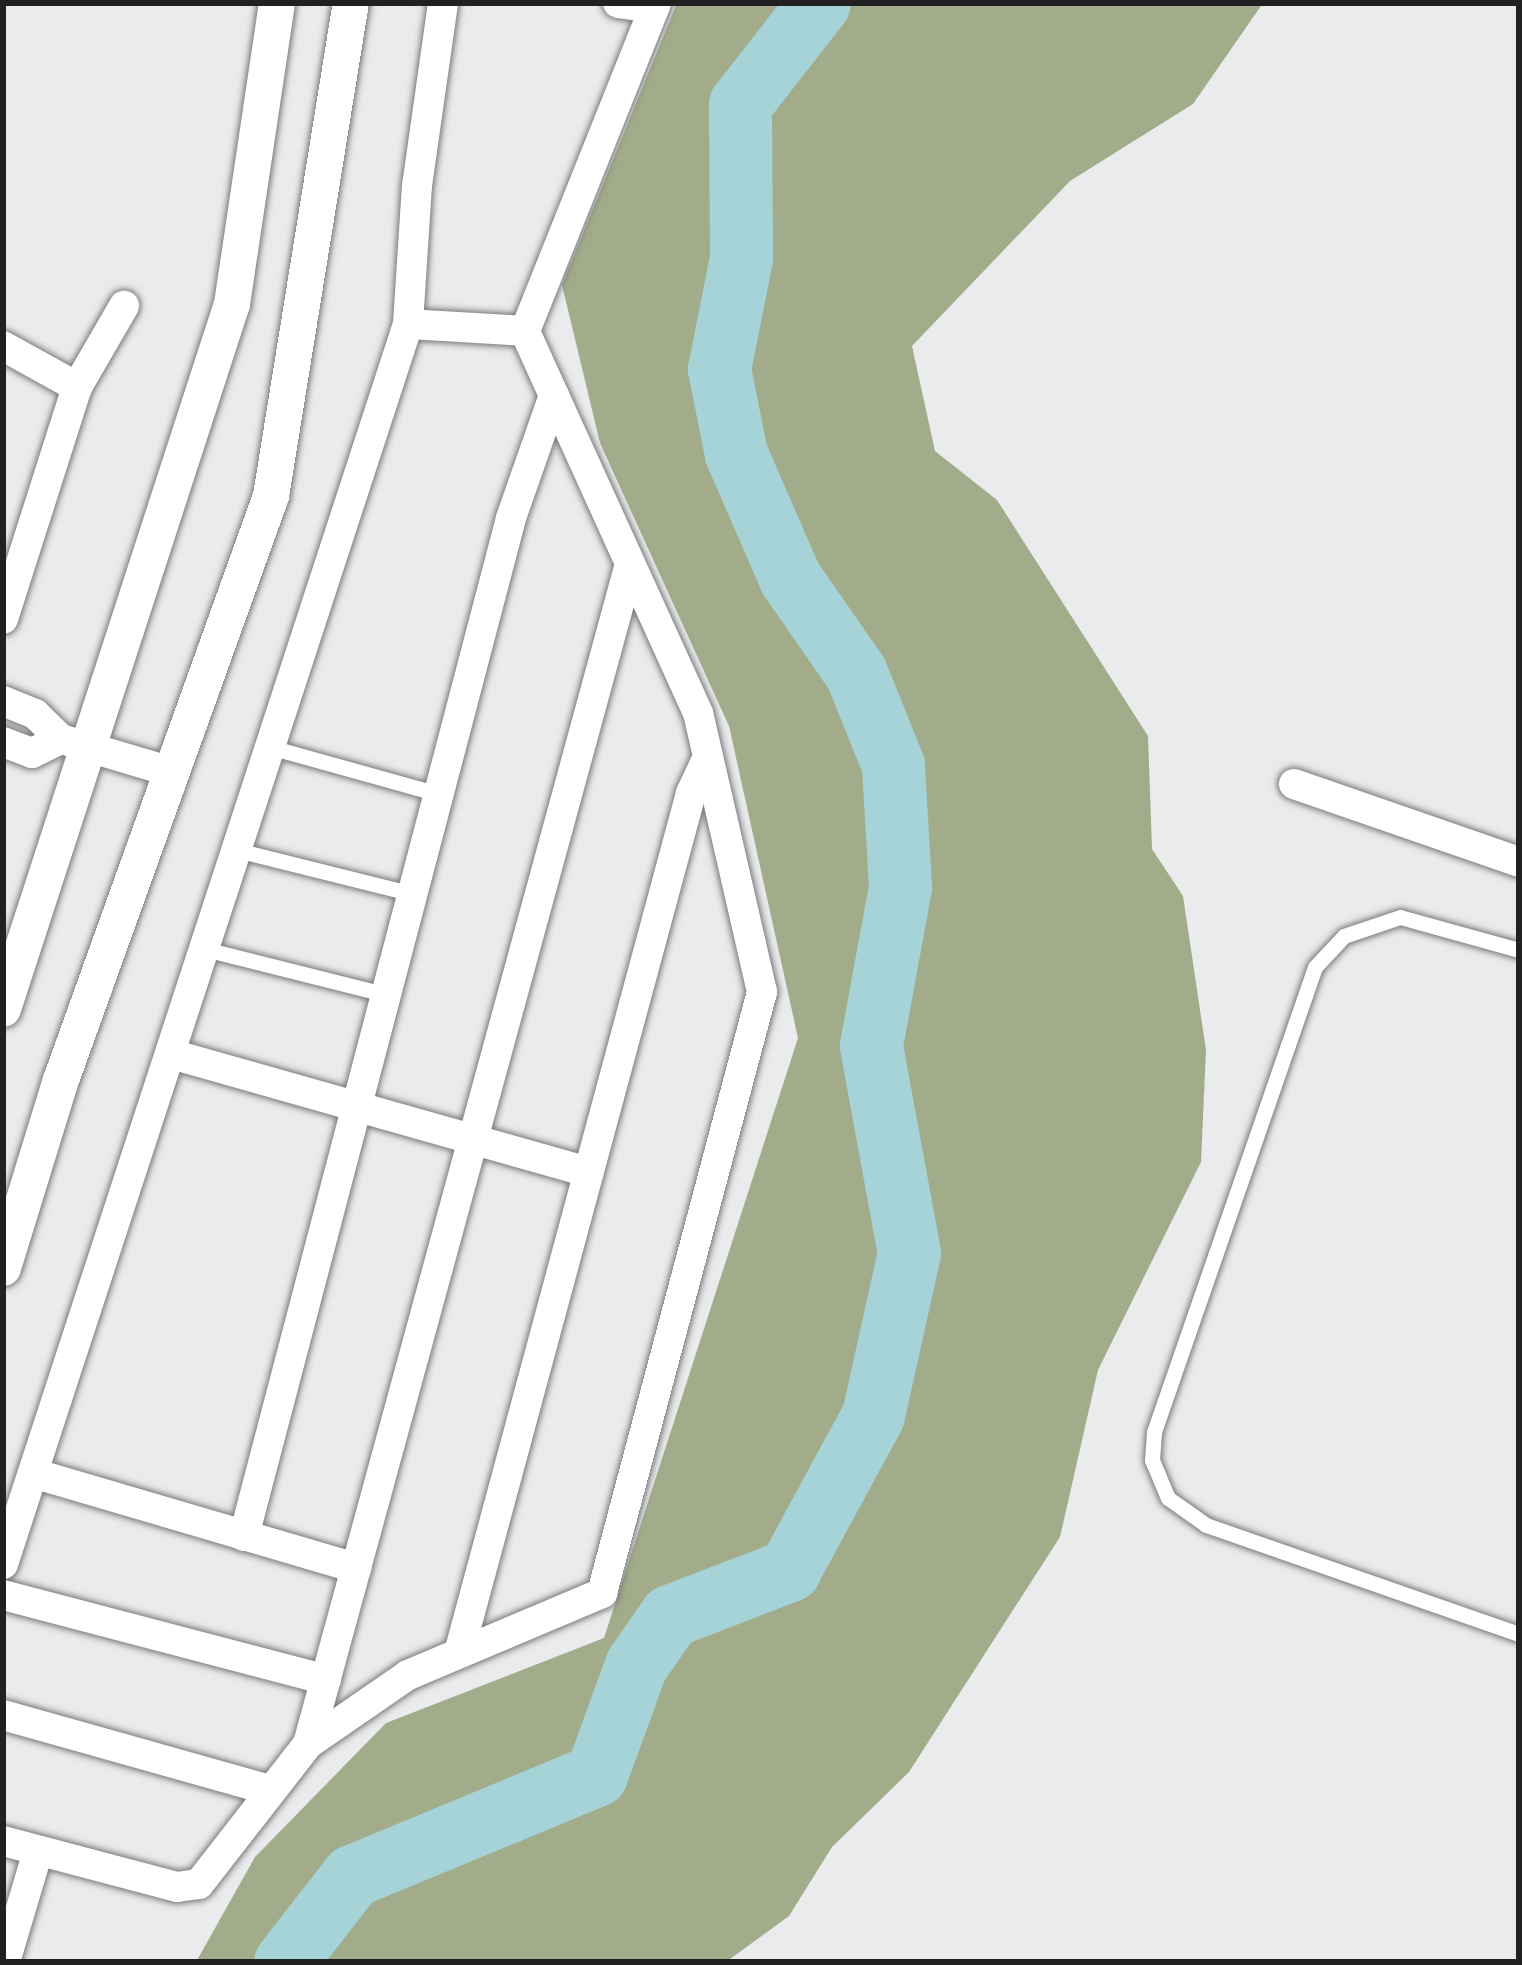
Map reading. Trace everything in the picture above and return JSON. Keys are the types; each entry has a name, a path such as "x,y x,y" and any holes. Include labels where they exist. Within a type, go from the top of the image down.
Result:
{"street":[{"path":"3,1009 75,744 232,304 277,3"},
{"path":"3,1268 271,496 352,3"},
{"path":"3,1564 408,324 417,186 443,3"},
{"path":"3,1841 188,1888 206,1877 308,1744 408,1675 602,1593 762,992 698,713 525,331 655,5 618,3"},
{"path":"3,619 16,528 77,387 124,306"},
{"path":"408,324 525,331"},
{"path":"3,346 77,387"},
{"path":"244,1536 511,518 554,395"},
{"path":"308,1744 630,563"},
{"path":"3,701 34,714 75,744 172,772"},
{"path":"3,742 32,753 75,744"},
{"path":"459,1653 692,793 708,757"},
{"path":"1294,784 1519,862"},
{"path":"171,1054 589,1172"},
{"path":"33,1473 356,1568"},
{"path":"3,1595 326,1680"},
{"path":"3,1715 269,1790"},
{"path":"5,1962 38,1850"}],"lane":[{"path":"270,747 438,794"},
{"path":"237,850 405,892"},
{"path":"1519,950 1400,917 1357,928 1315,967 1154,1432 1152,1460 1168,1498 1206,1525 1519,1634"},
{"path":"205,949 376,992"}],"green space":[{"path":"677,3 1263,3 1193,104 1070,181 912,346 935,451 997,500 1148,736 1152,849 1183,896 1206,1050 1201,1162 1098,1370 1060,1537 909,1772 832,1847 789,1916 726,1962 196,1962 255,1857 386,1723 604,1638 798,1038 729,726 600,443 562,285"}],"waterway":[{"path":"285,1962 352,1876 596,1775 636,1665 670,1616 789,1570 873,1415 909,1253 871,1045 900,887 893,765 856,673 790,578 736,454 719,369 741,258 740,104 819,3"}]}
